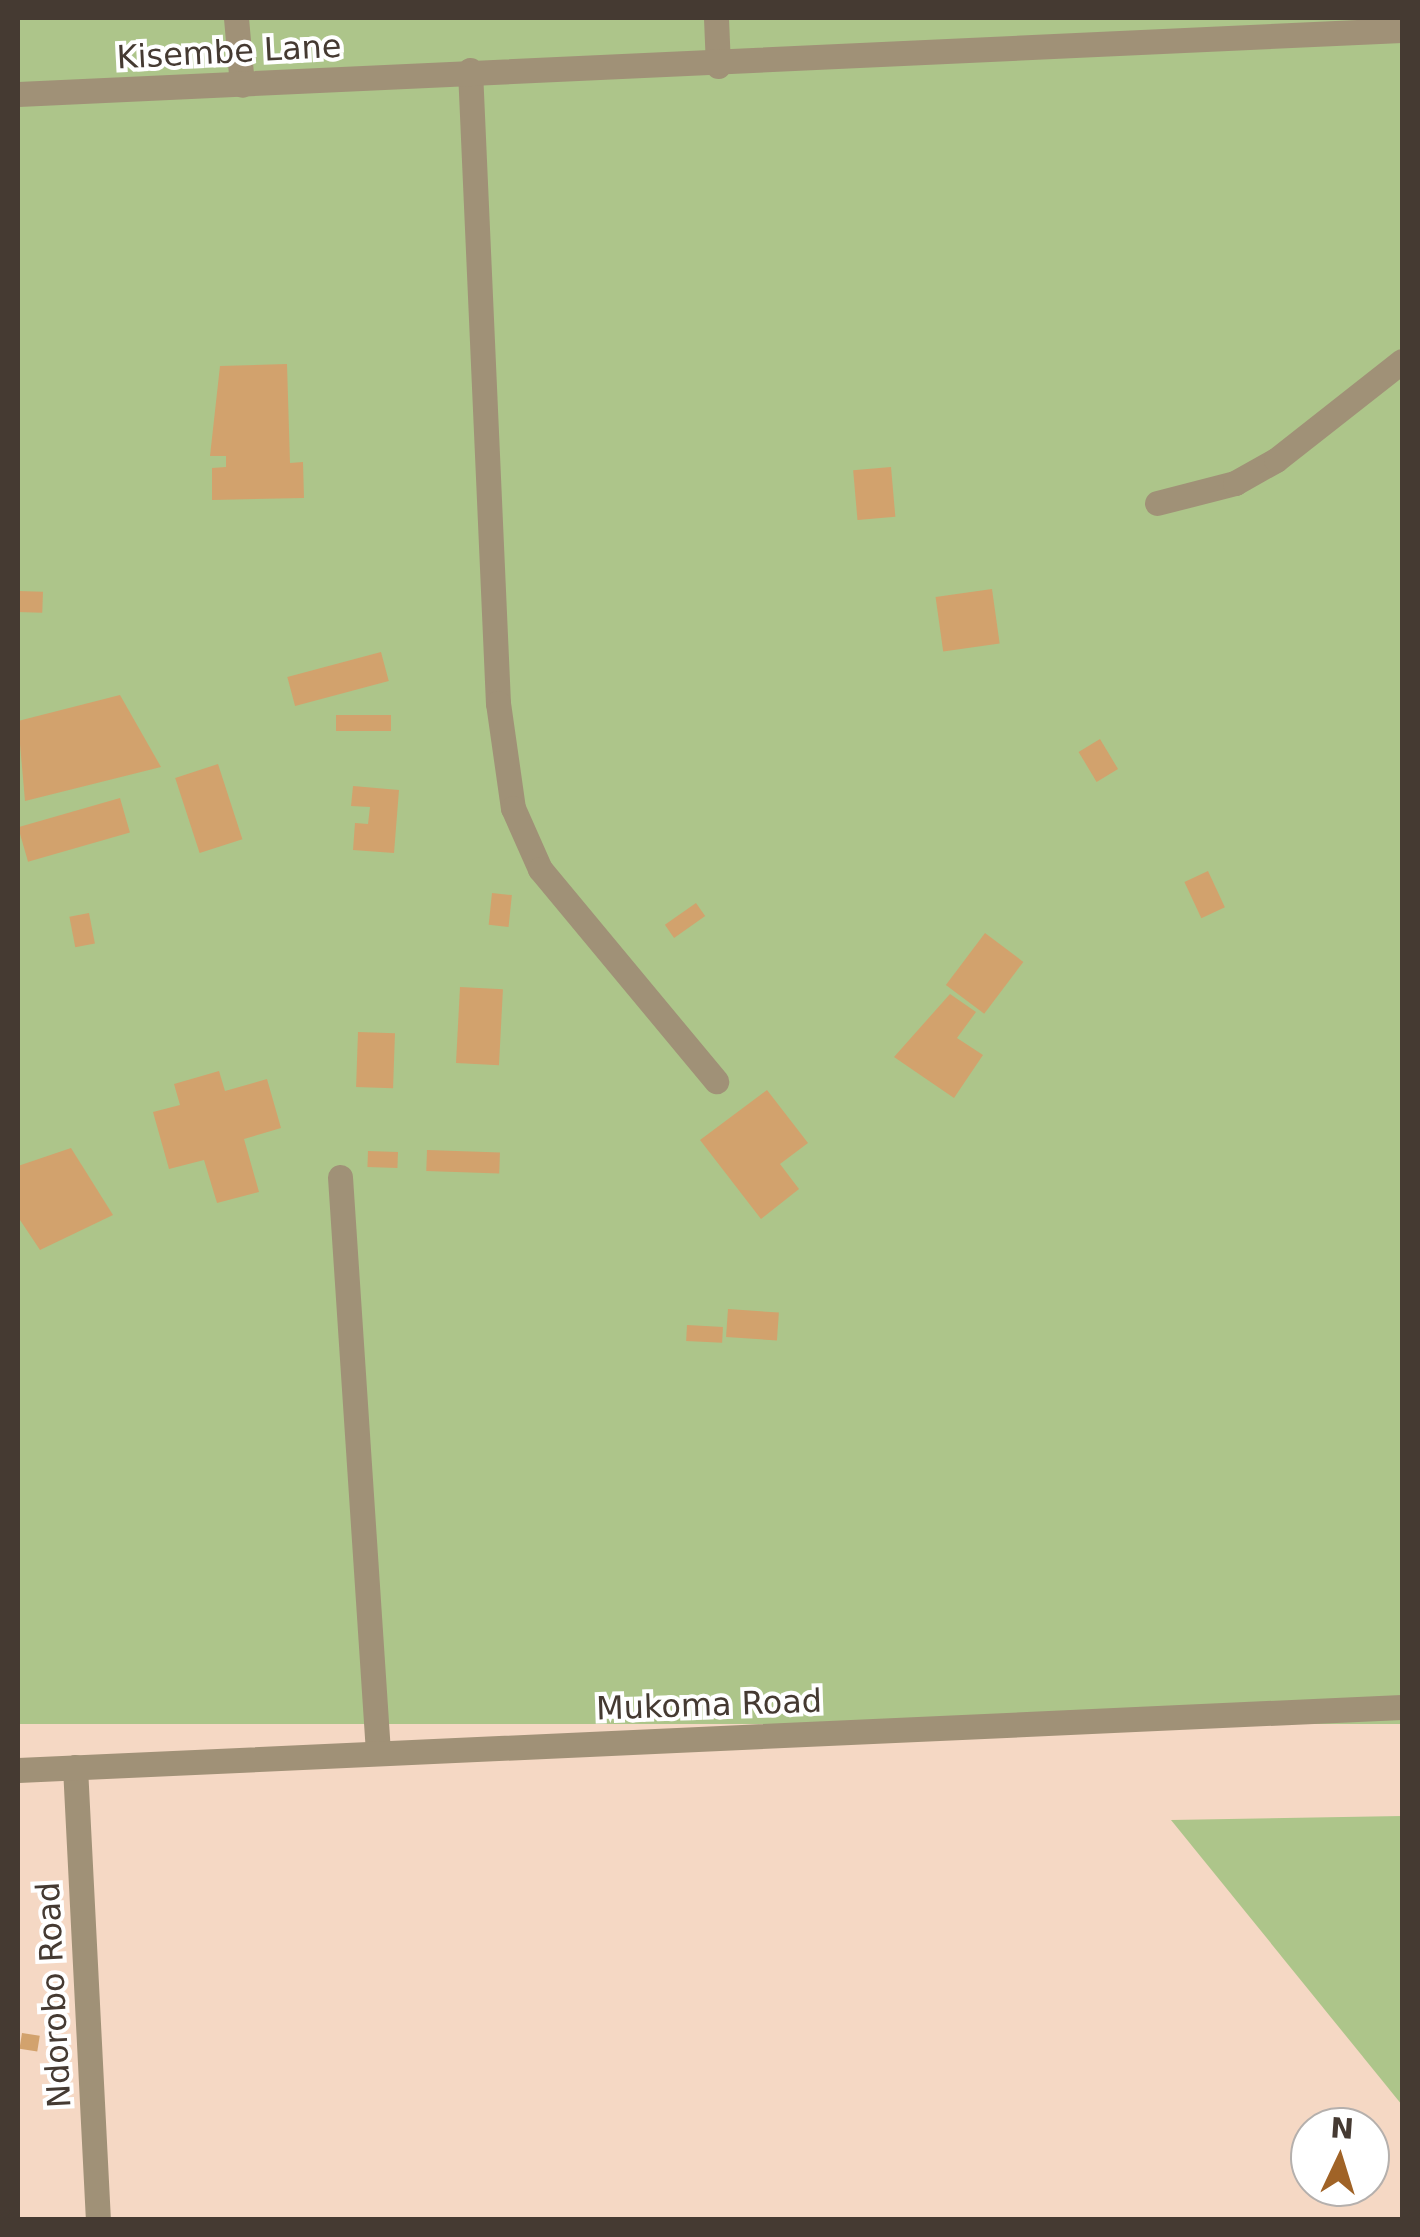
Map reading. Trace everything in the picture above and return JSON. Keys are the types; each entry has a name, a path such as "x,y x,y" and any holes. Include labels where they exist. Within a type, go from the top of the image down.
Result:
{"street":[{"path":"236,18 242,85"},
{"path":"716,18 718,66"},
{"name":"Kisembe Lane","path":"18,94 470,70 718,66 1402,30"},
{"path":"470,70 498,703 513,808 540,869 716,1081"},
{"path":"1156,503 1235,483 1276,460 1402,361"},
{"path":"340,1177 378,1752"},
{"name":"Mukoma Road","path":"18,1770 1402,1708"},
{"name":"Ndorobo Road","path":"75,1767 98,2220"}],"green space":[{"path":"18,18 1402,18 1402,1724 18,1724"},
{"path":"1402,1816 1402,2105 1171,1820"}],"building":[{"path":"287,364 290,463 303,462 304,498 212,500 212,468 226,467 226,456 210,456 220,366"},
{"path":"891,467 895,517 858,520 853,470"},
{"path":"992,589 1000,643 943,651 936,597"},
{"path":"18,591 43,592 42,613 18,612"},
{"path":"381,652 389,681 295,706 287,677"},
{"path":"120,695 161,767 25,801 18,721"},
{"path":"336,715 391,715 391,731 336,731"},
{"path":"1100,739 1118,769 1097,782 1079,752"},
{"path":"218,764 242,839 200,853 175,778"},
{"path":"353,786 399,790 394,853 353,850 355,823 368,824 370,807 351,806"},
{"path":"120,798 130,833 28,862 18,827"},
{"path":"1208,871 1225,907 1201,918 1184,882"},
{"path":"492,893 512,895 509,927 489,925"},
{"path":"696,903 705,916 674,938 665,925"},
{"path":"89,913 95,943 75,947 69,917"},
{"path":"985,933 1023,962 984,1014 946,985"},
{"path":"460,987 503,989 499,1065 456,1063"},
{"path":"950,994 976,1012 957,1038 983,1055 954,1098 894,1057"},
{"path":"358,1032 395,1033 393,1088 356,1087"},
{"path":"219,1071 225,1091 267,1079 281,1128 244,1139 259,1192 217,1203 204,1160 169,1169 153,1112 180,1105 174,1084"},
{"path":"767,1090 808,1143 780,1164 799,1189 761,1219 700,1140"},
{"path":"71,1148 113,1215 40,1250 18,1217 18,1166"},
{"path":"427,1150 500,1153 499,1174 426,1171"},
{"path":"368,1151 398,1152 397,1168 367,1167"},
{"path":"728,1309 779,1313 777,1340 726,1337"},
{"path":"687,1325 723,1327 722,1343 686,1341"},
{"path":"22,2033 40,2036 37,2052 19,2049"}]}
